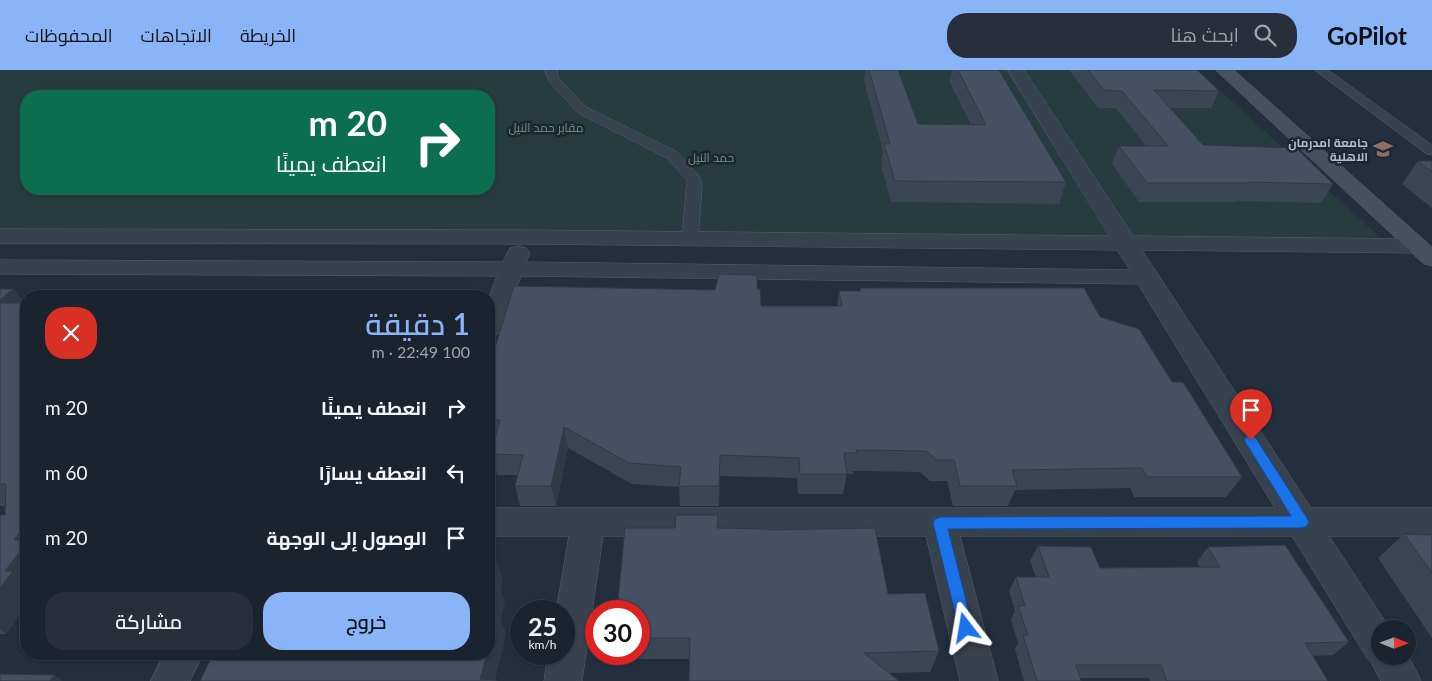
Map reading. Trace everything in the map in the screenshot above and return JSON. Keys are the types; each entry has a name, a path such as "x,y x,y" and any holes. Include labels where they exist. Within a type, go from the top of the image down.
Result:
{"street":[{"path":"1016,70 1371,632"},
{"path":"1224,70 1425,253"},
{"path":"0,236 524,237 1127,244 1425,253"},
{"path":"495,313 524,237"},
{"path":"0,267 512,269 1148,277"},
{"path":"495,522 1432,522"},
{"path":"562,681 588,523"},
{"path":"940,523 979,681"},
{"path":"170,681 181,660"},
{"path":"1392,665 1402,681"}],"lane":[{"path":"551,70 553,79 582,110 672,155 694,178 695,186 690,239"},
{"path":"1321,70 1432,151"}],"green space":[{"name":"حمد النيل","path":"0,70 1198,70 1386,243 0,245"}],"building":[{"path":"869,70 898,70 918,124 986,125 958,70 999,70 1066,182 895,181 884,144 890,144"},
{"path":"1088,70 1197,70 1219,91 1154,90 1203,145 1296,148 1333,184 1247,182 1147,183 1119,146 1168,146 1122,91 1104,90"},
{"path":"1418,161 1432,161 1432,172"},
{"path":"719,274 757,275 757,289 760,289 761,306 842,306 839,291 861,291 860,288 1084,288 1100,317 1139,329 1172,382 1183,382 1242,477 1147,477 1142,468 1012,470 1017,486 960,486 954,460 937,460 926,451 856,450 857,453 844,453 847,474 800,474 799,458 720,455 719,486 679,486 681,467 629,463 564,427 551,486 515,486 523,455 495,454 495,439 500,420 495,420 495,348 514,286 715,290"},
{"path":"0,289 13,289 0,300"},
{"path":"0,303 20,303 20,532 14,540 20,540 20,552 5,571 13,571 0,588 0,515 5,515 6,484 0,484"},
{"path":"676,515 718,515 717,528 767,530 875,528 888,594 925,593 939,651 864,653 899,681 689,681 690,638 650,638 650,600 618,600 625,528 675,528"},
{"path":"1404,534 1432,535 1432,573"},
{"path":"1285,545 1349,642 1305,643 1328,681 1167,681 1161,665 1076,665 1081,681 1037,681 1023,635 1028,635 1018,606 1025,606 1016,577 1049,577 1038,546 1091,547 1100,568 1220,567 1208,547"},
{"path":"210,660 485,660 480,679 496,680 496,681 200,681"},
{"path":"0,674 54,675 50,681 0,681"}],"place":[{"name":"جامعة امدرمان الاهلية","path":"1383,149"}],"route":[{"path":"966,628 940,523 1302,522 1251,440"}],"park label":[{"name":"مقابر حمد النيل","path":"546,127"}]}
